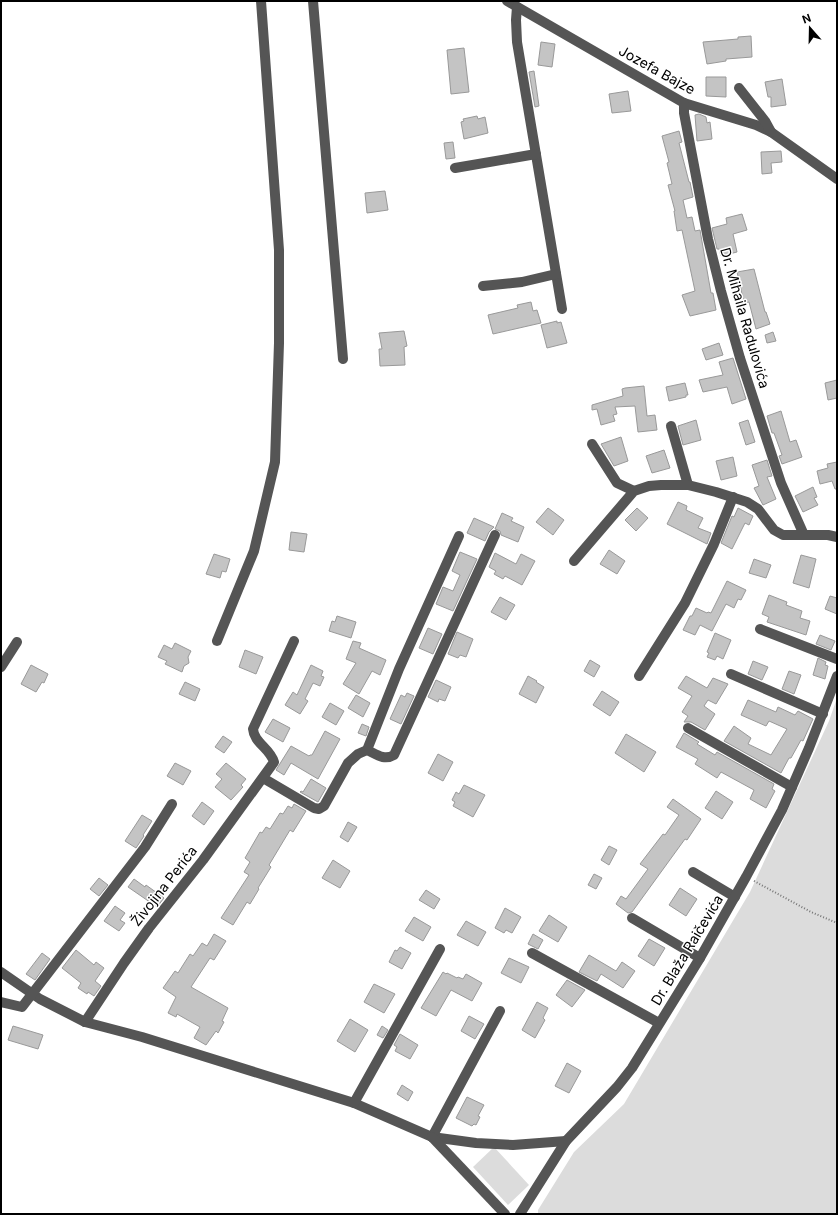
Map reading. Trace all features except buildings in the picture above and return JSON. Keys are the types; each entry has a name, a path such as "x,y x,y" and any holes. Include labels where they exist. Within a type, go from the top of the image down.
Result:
{"street":[{"path":"217,641 254,551 276,462 279,343 279,250 261,1"},
{"path":"313,1 343,359"},
{"name":"Jozefa Bajze","path":"507,1 684,103 771,132 837,179"},
{"path":"517,7 517,42 562,309"},
{"path":"739,88 765,121 771,132"},
{"name":"Dr. Mihaila Radulovića","path":"684,103 684,113 708,239 720,291 740,358 781,483 804,535"},
{"path":"454,168 536,154"},
{"path":"483,286 522,282 556,274"},
{"path":"671,426 688,485"},
{"path":"592,444 617,483 634,491"},
{"path":"574,561 634,491 650,486 688,485 733,497 754,506 774,530 780,534 828,535 837,537"},
{"path":"639,676 685,603 714,544 733,497"},
{"path":"366,750 385,758 390,758 394,755 495,535"},
{"path":"294,641 253,729 256,739 272,756 274,762 266,774 314,808 319,809 324,806 348,763 358,754 366,750 459,536"},
{"path":"760,629 837,659"},
{"path":"1,667 17,642"},
{"path":"731,674 823,714"},
{"name":"Dr. Blaža Raičevića","path":"520,1214 566,1141 617,1087 632,1068 700,958 782,810 823,714 837,676"},
{"path":"688,728 792,787"},
{"name":"Živojina Perića","path":"85,1022 145,934 204,860 266,774"},
{"path":"1,1002 22,1007 145,846 172,804"},
{"path":"693,872 735,897"},
{"path":"632,918 700,958"},
{"path":"354,1103 440,949"},
{"path":"532,953 659,1023"},
{"path":"1,972 33,994 85,1022 142,1037 354,1103 432,1137 476,1143 513,1145 566,1141"},
{"path":"432,1137 500,1011"},
{"path":"432,1137 505,1214"}],"path":[{"path":"746,877 811,912 837,923"}],"shaded area":[{"path":"837,698 837,1214 538,1214 538,1210 574,1152 624,1104 750,892 829,721"},
{"path":"494,1147 529,1185 508,1205 473,1167"}]}
